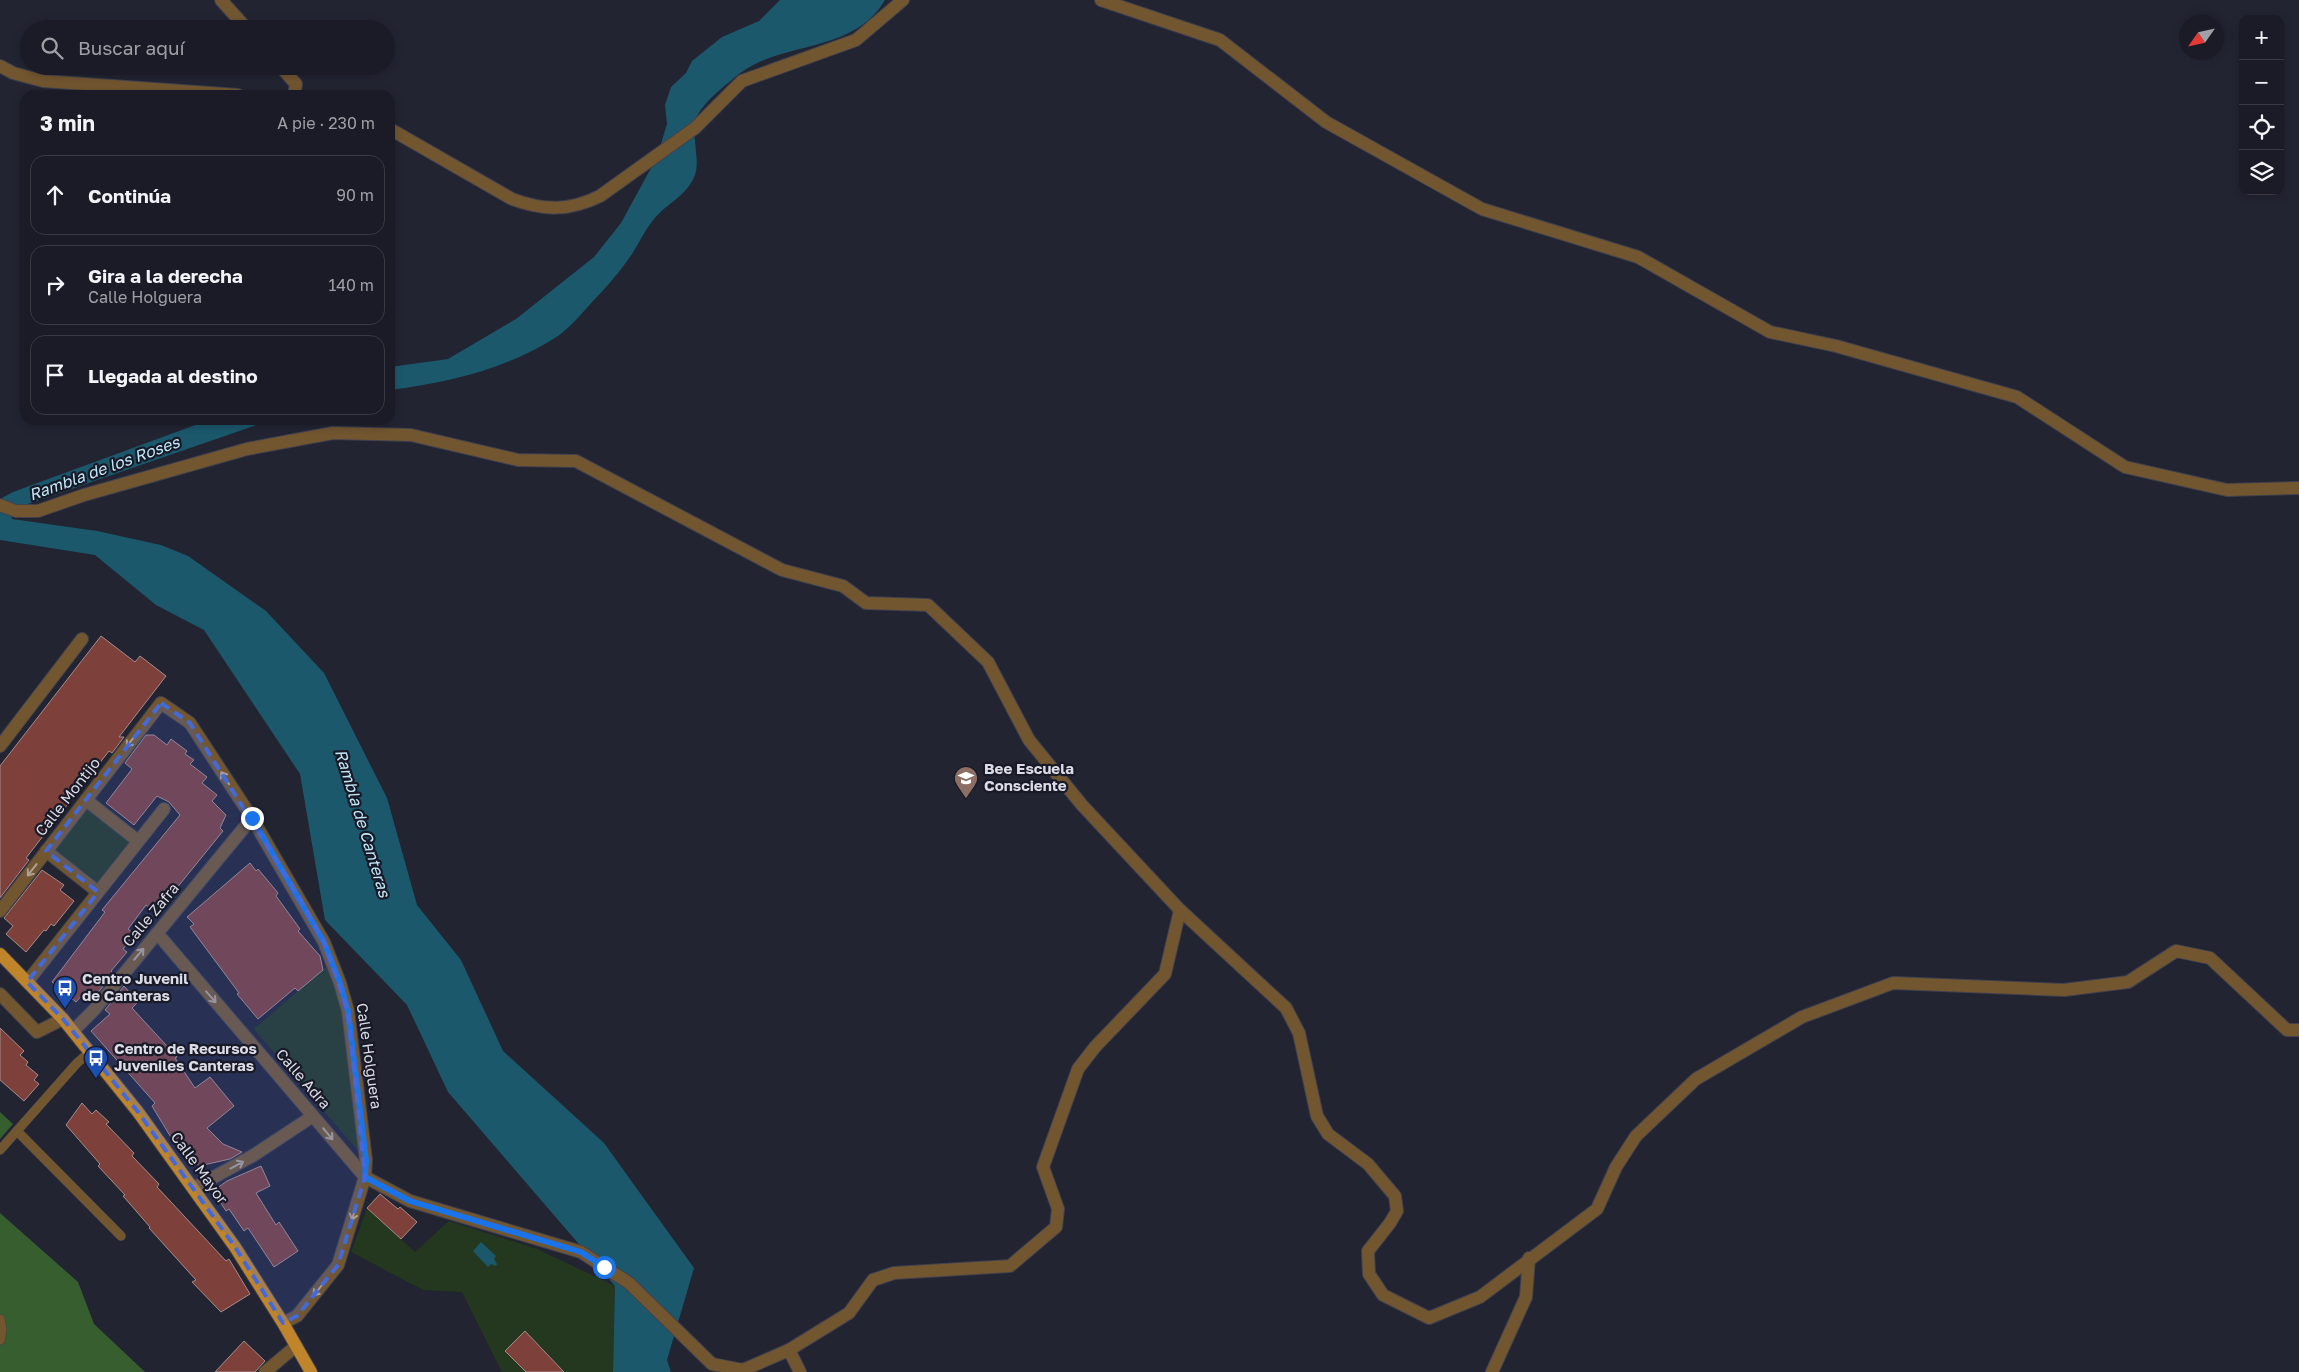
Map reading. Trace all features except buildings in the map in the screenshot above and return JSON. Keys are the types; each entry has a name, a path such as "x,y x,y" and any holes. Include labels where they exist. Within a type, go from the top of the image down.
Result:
{"main road":[{"name":"Calle Mayor","path":"0,954 73,1031 194,1188 283,1323 311,1372"}],"street":[{"path":"221,0 239,20"},
{"path":"395,132 512,199 531,206 548,209 583,205 600,196 657,157 695,128 742,81 856,40 903,0"},
{"path":"1101,0 1220,40 1326,122 1482,209 1638,257 1770,332 1836,346 2017,397 2125,467 2227,490 2299,488"},
{"path":"0,66 20,75"},
{"path":"20,75 43,81 168,90"},
{"path":"288,75 296,84 295,90"},
{"path":"0,504 16,510 38,511 84,495 247,449 333,433 411,436 518,460 576,461 782,570 843,586 866,603 928,605 988,662 1029,740 1082,805 1180,910 1286,1008 1299,1033 1317,1116 1328,1134 1368,1164 1395,1196 1397,1210 1390,1223 1368,1250 1369,1274 1383,1295 1429,1318 1480,1297 1529,1258 1597,1209 1616,1167 1636,1136 1696,1079 1802,1017 1893,983 2064,990 2128,982 2176,951 2210,958 2287,1030 2299,1030"},
{"path":"0,746 82,639"},
{"name":"Calle Montijo","path":"0,911 161,703"},
{"name":"Calle Holguera","path":"161,703 190,723 252,818 324,942 340,983 348,1011 366,1160 365,1177 338,1265 297,1316 283,1323"},
{"path":"86,800 138,841"},
{"path":"27,982 164,809"},
{"name":"Calle Zafra","path":"73,1031 252,818"},
{"path":"46,851 98,892"},
{"path":"365,1177 410,1201 581,1252 629,1284 712,1364 743,1370 789,1350 849,1313 873,1280 894,1273 1010,1266 1056,1228 1058,1209 1043,1166 1078,1069 1095,1047 1165,974 1180,910"},
{"name":"Calle Adra","path":"157,933 365,1177"},
{"path":"0,994 37,1032 63,1019"},
{"path":"194,1188 205,1180 254,1155 313,1116"},
{"path":"1492,1372 1526,1296 1529,1258"},
{"path":"265,1372 296,1346"},
{"path":"789,1350 800,1372"}],"lane":[{"path":"0,1150 77,1063 90,1052"},
{"path":"17,1131 121,1236"},
{"path":"0,1320 2,1330 0,1340"}],"highlighted area":[{"path":"161,703 190,723 298,895 324,942 348,1011 365,1177 338,1265 297,1316 283,1323 235,1247 138,1112 63,1019 27,982 98,892 46,851"}],"green space":[{"path":"86,800 138,841 100,889 46,851"},
{"path":"332,962 340,983 366,1160 254,1029"},
{"path":"0,1112 13,1124 0,1139"},
{"path":"367,1208 415,1252 449,1221 537,1249 615,1286 613,1372 502,1372 462,1292 423,1290 351,1252"},
{"path":"0,1213 78,1282 94,1324 145,1372 0,1372"}],"water":[{"path":"780,0 885,0 871,18 854,30 834,39 772,57 752,66 734,78 709,100 700,110 695,122 697,160 695,175 691,182 682,194 654,219 619,272 577,319 558,336 520,357 499,365 456,378 395,389 395,366 448,359 516,319 594,257 621,223 657,157 667,124 665,105 671,87 686,73 692,61 722,37 759,21"},
{"path":"195,425 257,425 25,505 11,514 12,519 97,531 161,545 188,556 266,611 324,673 387,798 417,905 461,960 503,1051 604,1143 694,1268 667,1360 671,1372 613,1372 615,1286 448,1092 407,1005 325,920 300,774 204,630 156,605 95,555 0,540 0,499 13,492"},
{"path":"481,1242 496,1256 494,1259 497,1264 496,1266 491,1264 488,1267 473,1251"}],"place":[{"name":"Bee Escuela Consciente","path":"966,799"},
{"name":"Centro Juvenil de Canteras","path":"65,1009"},
{"name":"Centro de Recursos Juveniles Canteras","path":"96,1079"}],"route":[{"path":"252,818 324,942 340,983 348,1011 366,1160 365,1177 410,1201 581,1252 604,1267"}],"water label":[{"name":"Rambla de los Roses","path":"104,468"},
{"name":"Rambla de Canteras","path":"363,823"}]}
